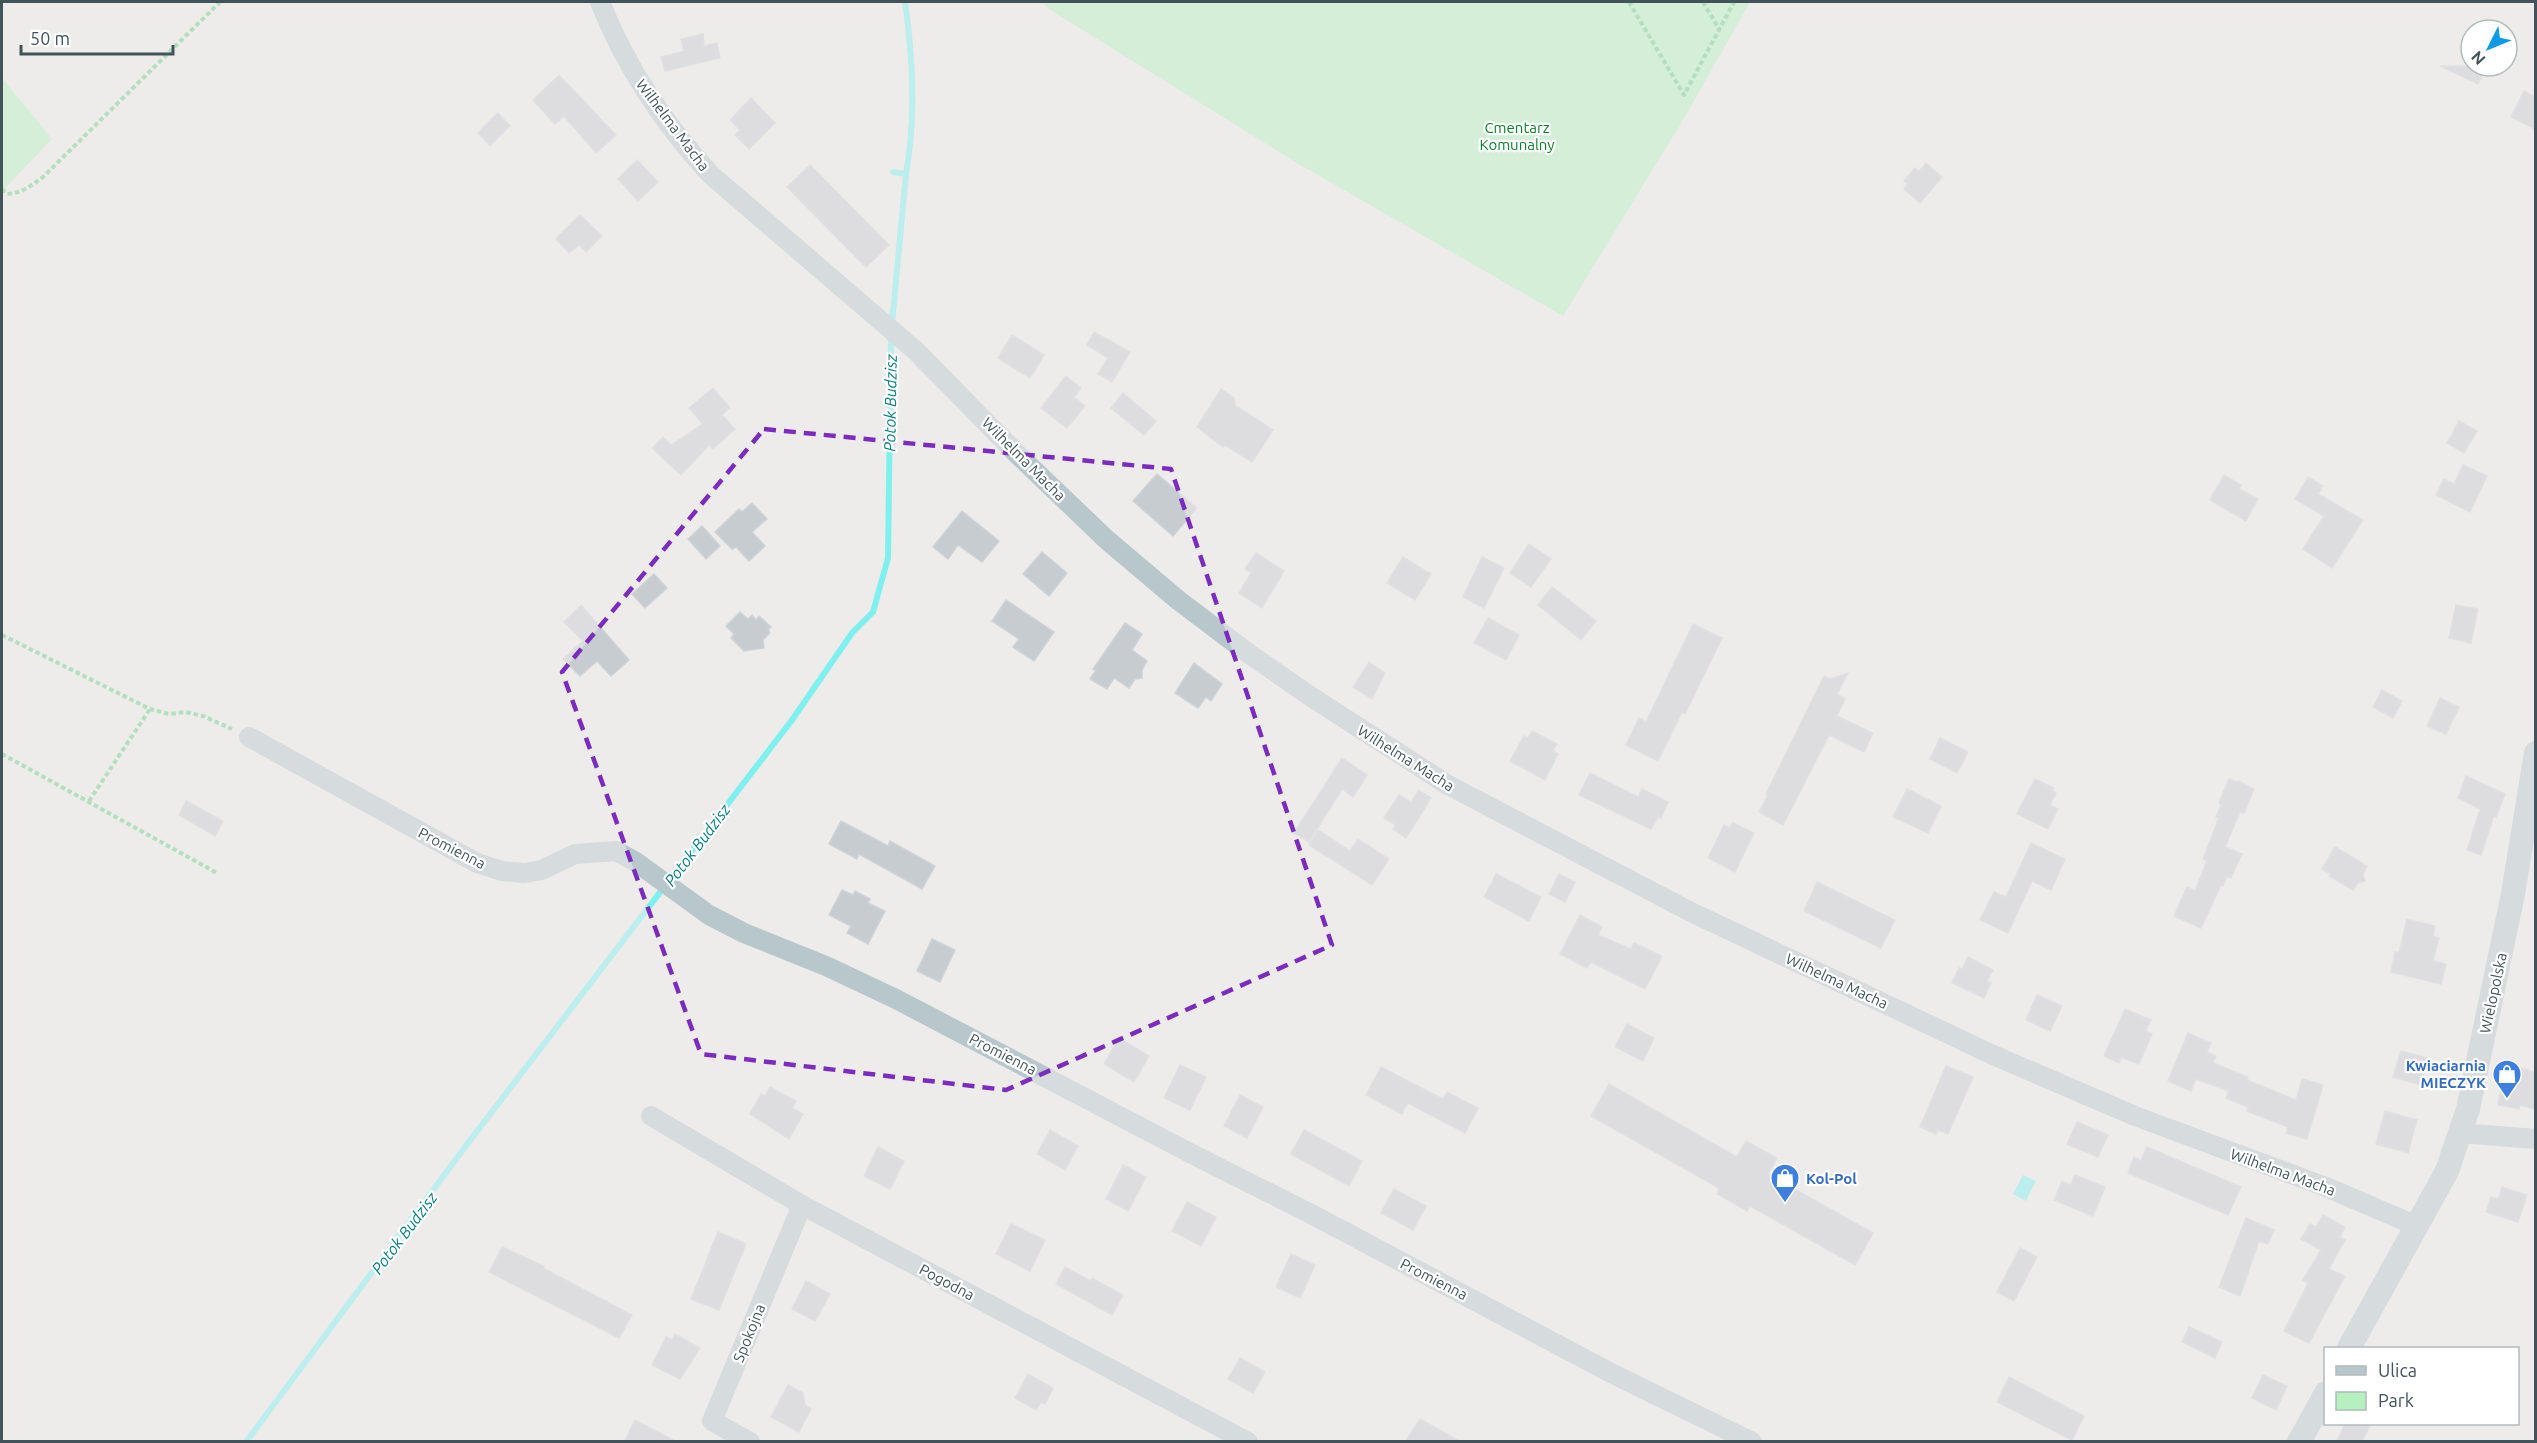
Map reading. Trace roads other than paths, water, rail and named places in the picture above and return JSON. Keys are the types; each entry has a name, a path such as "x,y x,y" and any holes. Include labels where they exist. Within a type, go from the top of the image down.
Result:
{"street":[{"name":"Wilhelma Macha","path":"600,2 628,62 694,157 730,193 916,351 1016,453 1107,540 1178,600 1310,696 1448,785 1693,913 1993,1054 2135,1116 2326,1187 2417,1226"},
{"name":"Promienna","path":"249,737 477,863 502,871 524,873 542,870 575,854 616,850 717,919 896,999 1315,1216 1611,1373 1752,1442"},
{"name":"Wielopolska","path":"2350,1347 2447,1171 2460,1133 2473,1087 2495,988 2513,894 2535,753"},
{"name":"Pogodna","path":"651,1116 802,1205 1248,1442"},
{"path":"2460,1133 2535,1139"},
{"name":"Spokojna","path":"750,1442 712,1421 802,1205"},
{"path":"2299,1442 2324,1395"}],"water":[{"path":"2023,1175 2036,1181 2026,1201 2013,1194"}],"waterway":[{"path":"905,2 912,88 911,131 906,174"},
{"name":"Potok Budzisz","path":"892,324 906,174 893,172"},
{"name":"Potok Budzisz","path":"246,1442 465,1147 792,720 852,633 873,612 888,558 891,334"}],"place":[{"name":"Kwiaciarnia MIECZYK","path":"2507,1100"},
{"name":"Kol-Pol","path":"1785,1204"}],"park label":[{"name":"Cmentarz Komunalny","path":"1517,136"}]}
